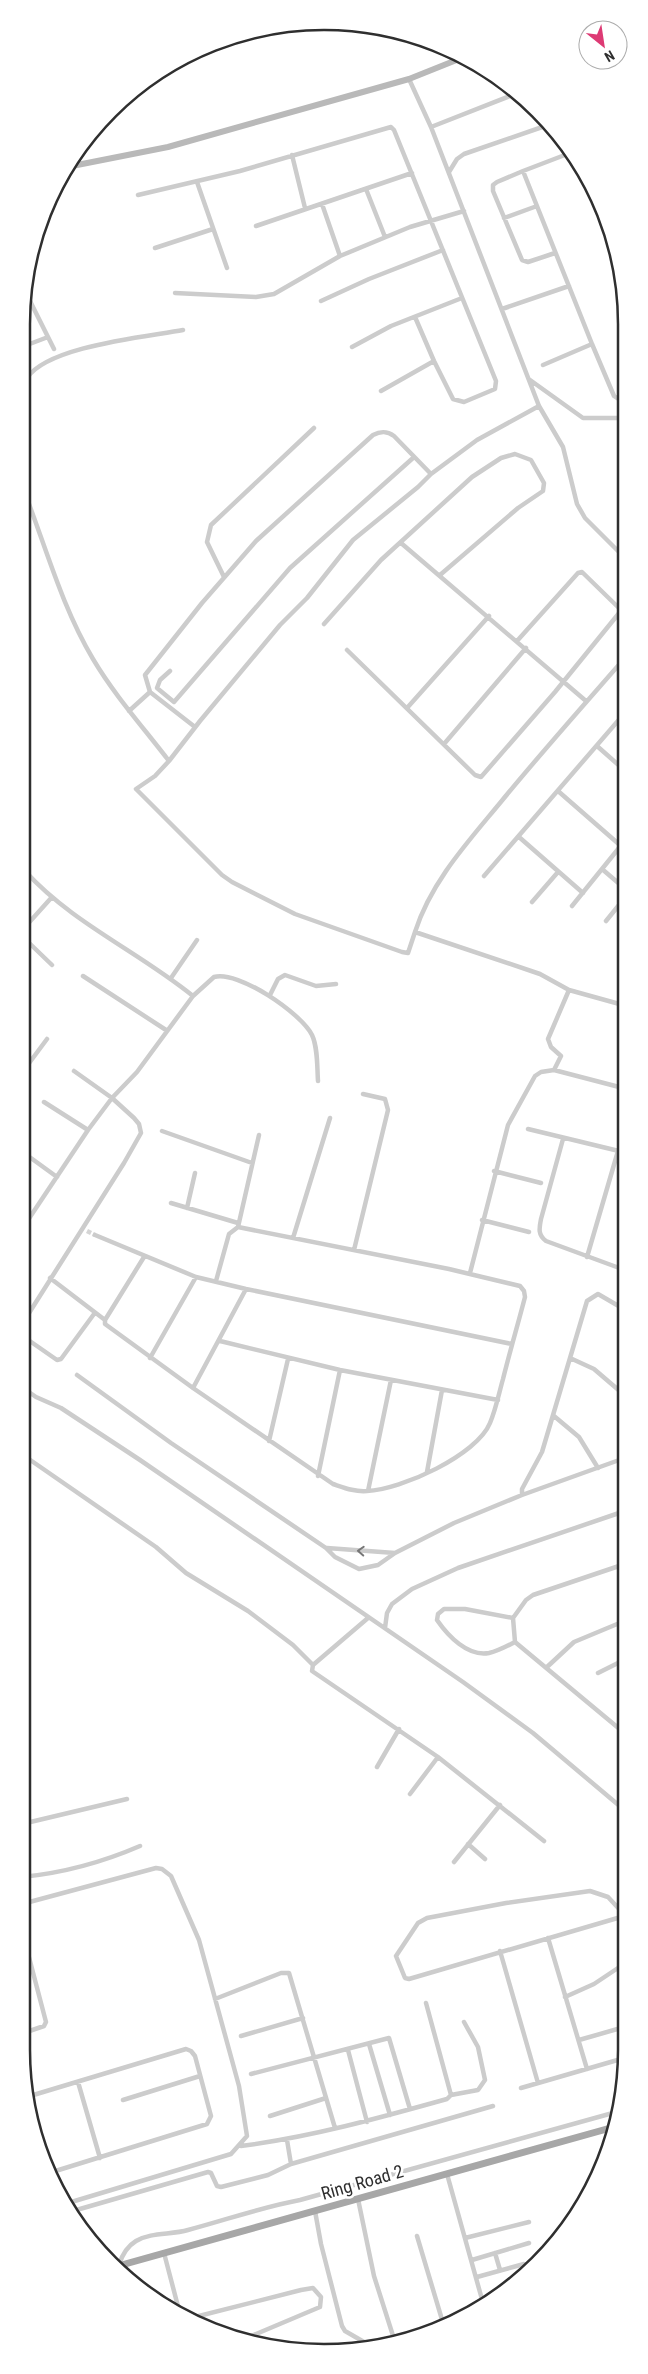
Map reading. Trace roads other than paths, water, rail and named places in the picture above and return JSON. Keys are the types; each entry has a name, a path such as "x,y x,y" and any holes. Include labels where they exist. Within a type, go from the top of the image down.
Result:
{"main road":[{"path":"77,165 168,147 409,79 455,61"},
{"name":"Ring Road 2","path":"123,2265 607,2129"}],"street":[{"path":"409,79 449,172 528,380 539,406 563,447 578,506 590,525 618,551"},
{"path":"431,127 509,96"},
{"path":"138,195 197,182 391,127 412,173 496,381 495,389 464,402 456,401 434,361 415,317"},
{"path":"449,172 457,159 464,154 542,127"},
{"path":"292,155 306,208"},
{"path":"555,252 523,262 493,191 494,185 523,171 564,155"},
{"path":"523,171 592,344 614,396 618,399"},
{"path":"256,226 412,173"},
{"path":"197,182 228,268"},
{"path":"366,189 385,236"},
{"path":"322,204 340,256"},
{"path":"504,218 536,206"},
{"path":"175,293 266,296 283,290 340,256 385,236 464,211"},
{"path":"155,248 213,229"},
{"path":"321,301 369,279 442,250"},
{"path":"502,309 569,286"},
{"path":"352,346 385,328 462,298"},
{"path":"31,304 54,349"},
{"path":"30,374 37,366 79,349 183,330"},
{"path":"30,344 48,337"},
{"path":"543,365 592,344"},
{"path":"381,391 434,361"},
{"path":"528,380 582,418 618,418"},
{"path":"539,406 477,440 431,474 418,487 353,540 307,598 278,628 194,727 169,760 155,776 136,789 222,876 295,914 408,953 422,908 434,886 491,813 618,666"},
{"path":"224,577 207,542 211,525 314,428"},
{"path":"194,727 150,692 145,675 224,577 263,534 373,435 379,432 390,433 431,474"},
{"path":"324,624 377,564 472,477 501,458 515,454 531,460 544,483 544,491 518,508 440,575"},
{"path":"170,671 160,680 157,688 174,702 290,568 413,458"},
{"path":"30,507 71,616 93,660 116,695 169,760"},
{"path":"401,543 489,616 586,701"},
{"path":"517,641 578,572 582,572 618,604"},
{"path":"347,650 475,775 482,777 549,700 618,613"},
{"path":"407,708 489,616"},
{"path":"444,744 526,648"},
{"path":"129,711 150,692"},
{"path":"484,876 618,721"},
{"path":"597,746 618,765"},
{"path":"558,791 618,842"},
{"path":"519,837 583,893"},
{"path":"572,906 618,850"},
{"path":"602,869 618,883"},
{"path":"532,902 558,872"},
{"path":"30,876 52,897 171,978 193,996"},
{"path":"30,921 52,897"},
{"path":"606,921 618,906"},
{"path":"415,932 540,974 569,990 618,1004"},
{"path":"171,978 196,940"},
{"path":"30,944 52,965"},
{"path":"30,1217 88,1130 112,1098 136,1072 166,1030 208,980 219,975 228,977 270,995 284,1005 312,1036 318,1081"},
{"path":"270,995 278,979 285,975 316,986 336,984"},
{"path":"83,976 166,1030"},
{"path":"554,1070 561,1056 551,1047 548,1039 569,990"},
{"path":"30,1062 47,1039"},
{"path":"470,1273 494,1171 508,1124 535,1076 541,1072 554,1070 618,1087"},
{"path":"30,1310 50,1278 85,1230 141,1133 139,1124 112,1098 74,1071"},
{"path":"354,1250 388,1110 385,1099 363,1094"},
{"path":"44,1102 88,1130"},
{"path":"293,1238 330,1118"},
{"path":"528,1129 618,1152"},
{"path":"162,1131 252,1163"},
{"path":"216,1280 229,1234 238,1225 259,1136"},
{"path":"564,1139 539,1230 541,1237 546,1241 618,1268"},
{"path":"30,1157 57,1177"},
{"path":"587,1257 618,1158"},
{"path":"494,1171 541,1183"},
{"path":"187,1208 195,1173"},
{"path":"50,1278 94,1314 105,1320 105,1324 150,1358 318,1476 333,1484 354,1491 384,1489 427,1472 466,1450 480,1439 490,1424 498,1400 524,1291 520,1286 470,1273 293,1238 238,1225 171,1203"},
{"path":"482,1220 529,1232"},
{"path":"96,1235 144,1257 196,1277 216,1280 246,1290 512,1344"},
{"path":"105,1320 144,1257"},
{"path":"150,1358 196,1277"},
{"path":"193,1388 246,1290"},
{"path":"522,1495 522,1489 542,1452 587,1301 598,1294 618,1306"},
{"path":"30,1341 57,1360 61,1359 94,1314"},
{"path":"220,1341 288,1359 498,1400"},
{"path":"570,1358 594,1369 618,1390"},
{"path":"268,1441 288,1359"},
{"path":"318,1476 340,1370"},
{"path":"77,1375 171,1443 326,1548 335,1557 359,1569 378,1565 395,1553 454,1523 522,1495 618,1460"},
{"path":"368,1491 390,1380"},
{"path":"427,1472 442,1390"},
{"path":"30,1393 61,1408 133,1455 385,1628 533,1733 618,1805"},
{"path":"554,1416 579,1438 598,1468"},
{"path":"30,1460 156,1547 186,1573 248,1611 292,1645 313,1665"},
{"path":"385,1628 387,1613 392,1604 419,1586 458,1568 618,1513"},
{"path":"326,1548 395,1553"},
{"path":"618,1566 533,1596 520,1606 513,1618 516,1642 618,1728"},
{"path":"513,1618 465,1609 444,1609 438,1614 437,1620 459,1643 479,1653 489,1653 516,1642"},
{"path":"368,1618 313,1665 312,1671 438,1757 544,1841"},
{"path":"547,1667 574,1642 618,1624"},
{"path":"598,1673 618,1663"},
{"path":"377,1767 399,1729"},
{"path":"410,1794 438,1757"},
{"path":"30,1822 127,1799"},
{"path":"454,1862 500,1805"},
{"path":"468,1844 485,1859"},
{"path":"30,1876 44,1875 91,1864 140,1846"},
{"path":"30,1902 156,1868 162,1869 171,1876 199,1940 239,2086 248,2131 241,2146 231,2154 73,2203"},
{"path":"618,1908 608,1898 590,1892 506,1903 427,1918 418,1923 396,1956 405,1978 410,1979 618,1918"},
{"path":"548,1938 587,2069"},
{"path":"500,1951 538,2083"},
{"path":"30,1961 46,2022 44,2026 30,2031"},
{"path":"565,1998 594,1984 618,1968"},
{"path":"215,1999 286,1971 291,1976 335,2128"},
{"path":"426,2003 451,2095"},
{"path":"241,2036 303,2018"},
{"path":"241,2146 287,2140 367,2122 447,2099 451,2095 478,2090 485,2080 478,2047 464,2022"},
{"path":"578,2040 618,2029"},
{"path":"251,2074 280,2065 315,2059 389,2038 410,2109"},
{"path":"369,2044 390,2115"},
{"path":"34,2095 186,2049 195,2056 211,2116 207,2124 56,2171"},
{"path":"348,2050 367,2122"},
{"path":"521,2088 617,2061"},
{"path":"123,2100 200,2076"},
{"path":"78,2082 100,2158"},
{"path":"270,2116 326,2098"},
{"path":"78,2209 208,2172 213,2176 217,2186 221,2187 268,2175 291,2164 493,2106"},
{"path":"120,2262 127,2248 137,2240 152,2234 164,2235 188,2230 611,2114"},
{"path":"287,2140 291,2164"},
{"path":"447,2174 482,2298"},
{"path":"358,2199 374,2276 393,2335"},
{"path":"315,2211 321,2244 342,2326 345,2331 362,2341"},
{"path":"465,2238 529,2222"},
{"path":"417,2236 442,2320"},
{"path":"472,2260 529,2243"},
{"path":"495,2253 500,2270"},
{"path":"164,2254 178,2305"},
{"path":"477,2277 525,2265"},
{"path":"198,2316 313,2288 321,2297 320,2307 253,2335"}],"tunnel":[{"path":"87,1231 95,1235"}]}
